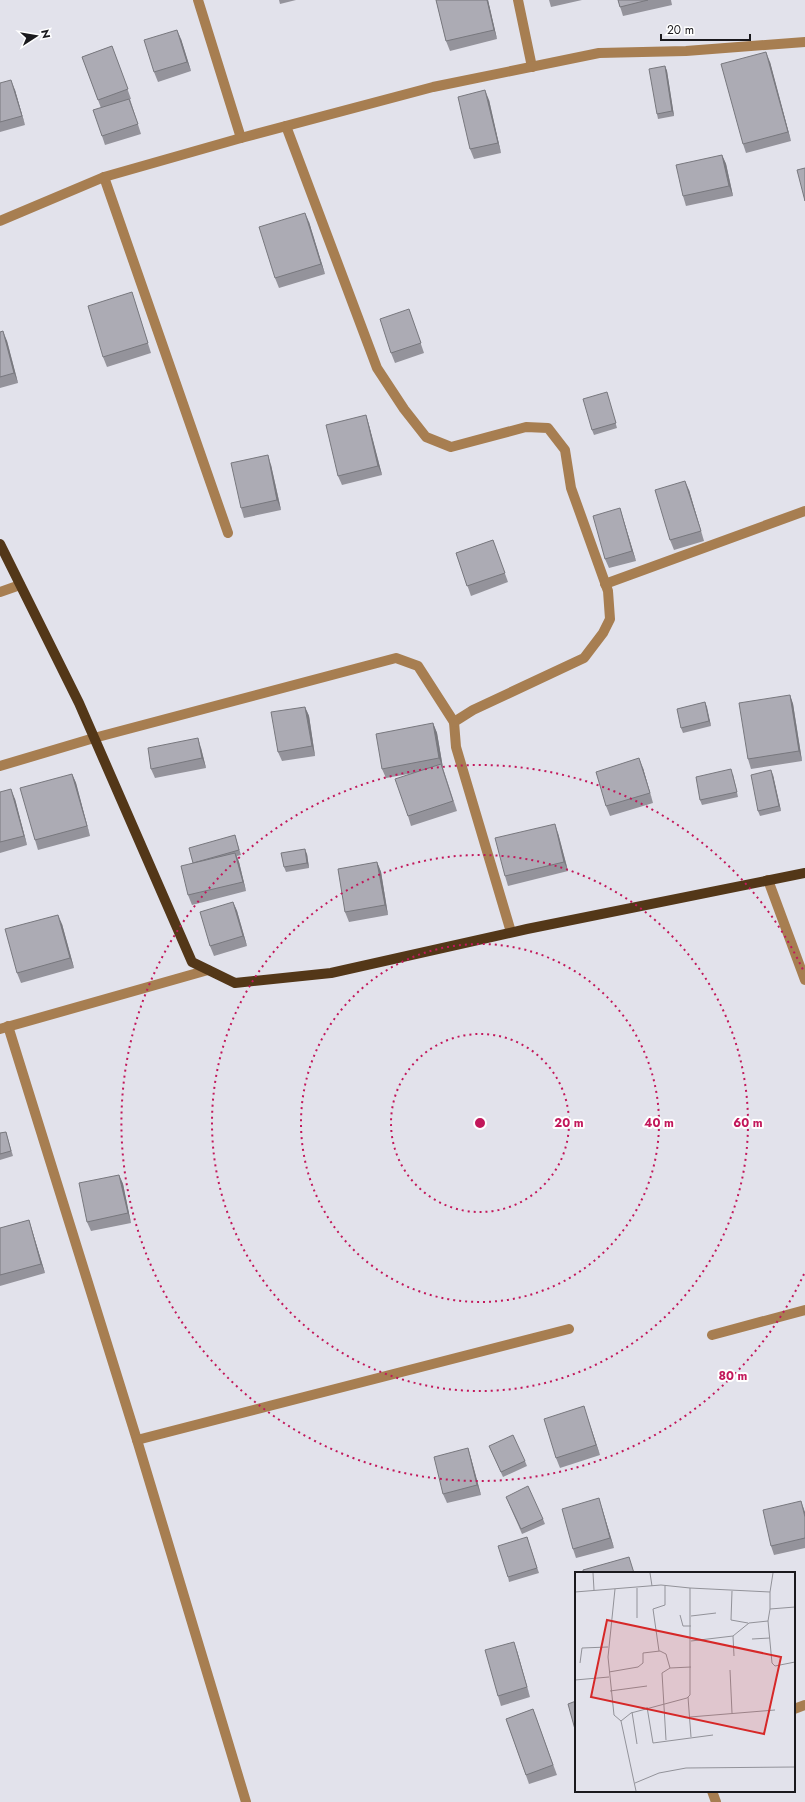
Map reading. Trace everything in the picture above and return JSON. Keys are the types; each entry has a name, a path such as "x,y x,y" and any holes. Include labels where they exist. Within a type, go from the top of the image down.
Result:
{"main road":[{"path":"0,544 79,703 192,962 235,983 331,973 511,932 805,873"}],"street":[{"path":"198,0 241,138"},
{"path":"518,0 532,67"},
{"path":"0,221 104,177 241,138 433,87 599,53 686,51 805,42"},
{"path":"286,126 377,368 404,409 426,436 451,447 526,427 548,428 565,450 571,488 608,592 610,619 603,633 584,658 473,710 454,722"},
{"path":"104,177 228,533"},
{"path":"605,584 805,511"},
{"path":"0,592 20,585"},
{"path":"0,766 94,738 396,658 418,666 454,722 456,747 511,932"},
{"path":"768,880 805,980"},
{"path":"208,970 4,1028 137,1440 246,1802"},
{"path":"712,1335 805,1310"},
{"path":"137,1440 569,1329"},
{"path":"795,1709 805,1705"},
{"path":"712,1792 716,1802"}],"building":[{"path":"436,0 487,0 494,30 446,41"},
{"path":"618,0 648,0 620,7"},
{"path":"177,30 187,62 154,72 144,40"},
{"path":"112,46 128,89 98,100 82,57"},
{"path":"766,52 788,132 743,144 721,64"},
{"path":"665,66 672,111 657,114 649,69"},
{"path":"11,80 22,116 0,122 0,83"},
{"path":"485,90 498,143 470,149 458,97"},
{"path":"129,99 138,124 102,136 93,110"},
{"path":"722,155 729,186 683,196 676,165"},
{"path":"805,168 805,201 797,170"},
{"path":"305,213 321,264 275,278 259,227"},
{"path":"132,292 148,343 103,357 88,306"},
{"path":"409,309 421,343 391,353 380,319"},
{"path":"3,331 14,373 0,377 0,332"},
{"path":"607,392 616,423 592,430 583,399"},
{"path":"366,415 378,466 338,476 326,425"},
{"path":"268,455 277,500 241,508 231,463"},
{"path":"685,481 701,531 670,540 655,490"},
{"path":"620,508 632,551 605,559 593,516"},
{"path":"493,540 505,573 467,586 456,553"},
{"path":"790,695 799,751 748,759 739,703"},
{"path":"705,702 709,721 681,728 677,709"},
{"path":"305,707 312,746 278,752 271,712"},
{"path":"433,723 439,758 382,769 376,734"},
{"path":"198,738 202,758 151,769 148,748"},
{"path":"639,758 650,793 606,806 596,772"},
{"path":"441,764 453,801 408,816 395,779"},
{"path":"731,769 737,792 700,800 696,777"},
{"path":"771,770 779,806 758,811 751,775"},
{"path":"72,774 87,826 35,840 20,788"},
{"path":"11,789 24,836 0,842 0,792"},
{"path":"555,824 564,862 505,876 495,838"},
{"path":"235,835 239,850 193,863 189,848"},
{"path":"305,849 307,863 284,867 281,853"},
{"path":"235,853 243,882 188,895 181,866"},
{"path":"377,862 385,905 345,912 338,869"},
{"path":"233,902 243,936 210,946 200,912"},
{"path":"58,915 70,958 17,973 5,929"},
{"path":"6,1132 11,1151 0,1154 0,1133"},
{"path":"119,1175 128,1213 87,1222 79,1183"},
{"path":"29,1220 41,1264 0,1275 0,1228"},
{"path":"584,1406 596,1445 556,1458 544,1419"},
{"path":"513,1435 525,1461 501,1472 489,1446"},
{"path":"468,1448 477,1485 443,1494 434,1457"},
{"path":"528,1486 543,1519 521,1529 506,1497"},
{"path":"599,1498 610,1538 573,1549 562,1509"},
{"path":"801,1501 805,1517 805,1538 771,1546 763,1510"},
{"path":"527,1537 537,1568 508,1577 498,1546"},
{"path":"629,1557 634,1572 583,1572 583,1570"},
{"path":"514,1642 527,1687 498,1696 485,1650"},
{"path":"575,1701 575,1729 568,1704"},
{"path":"533,1709 553,1765 526,1775 506,1719"}]}
